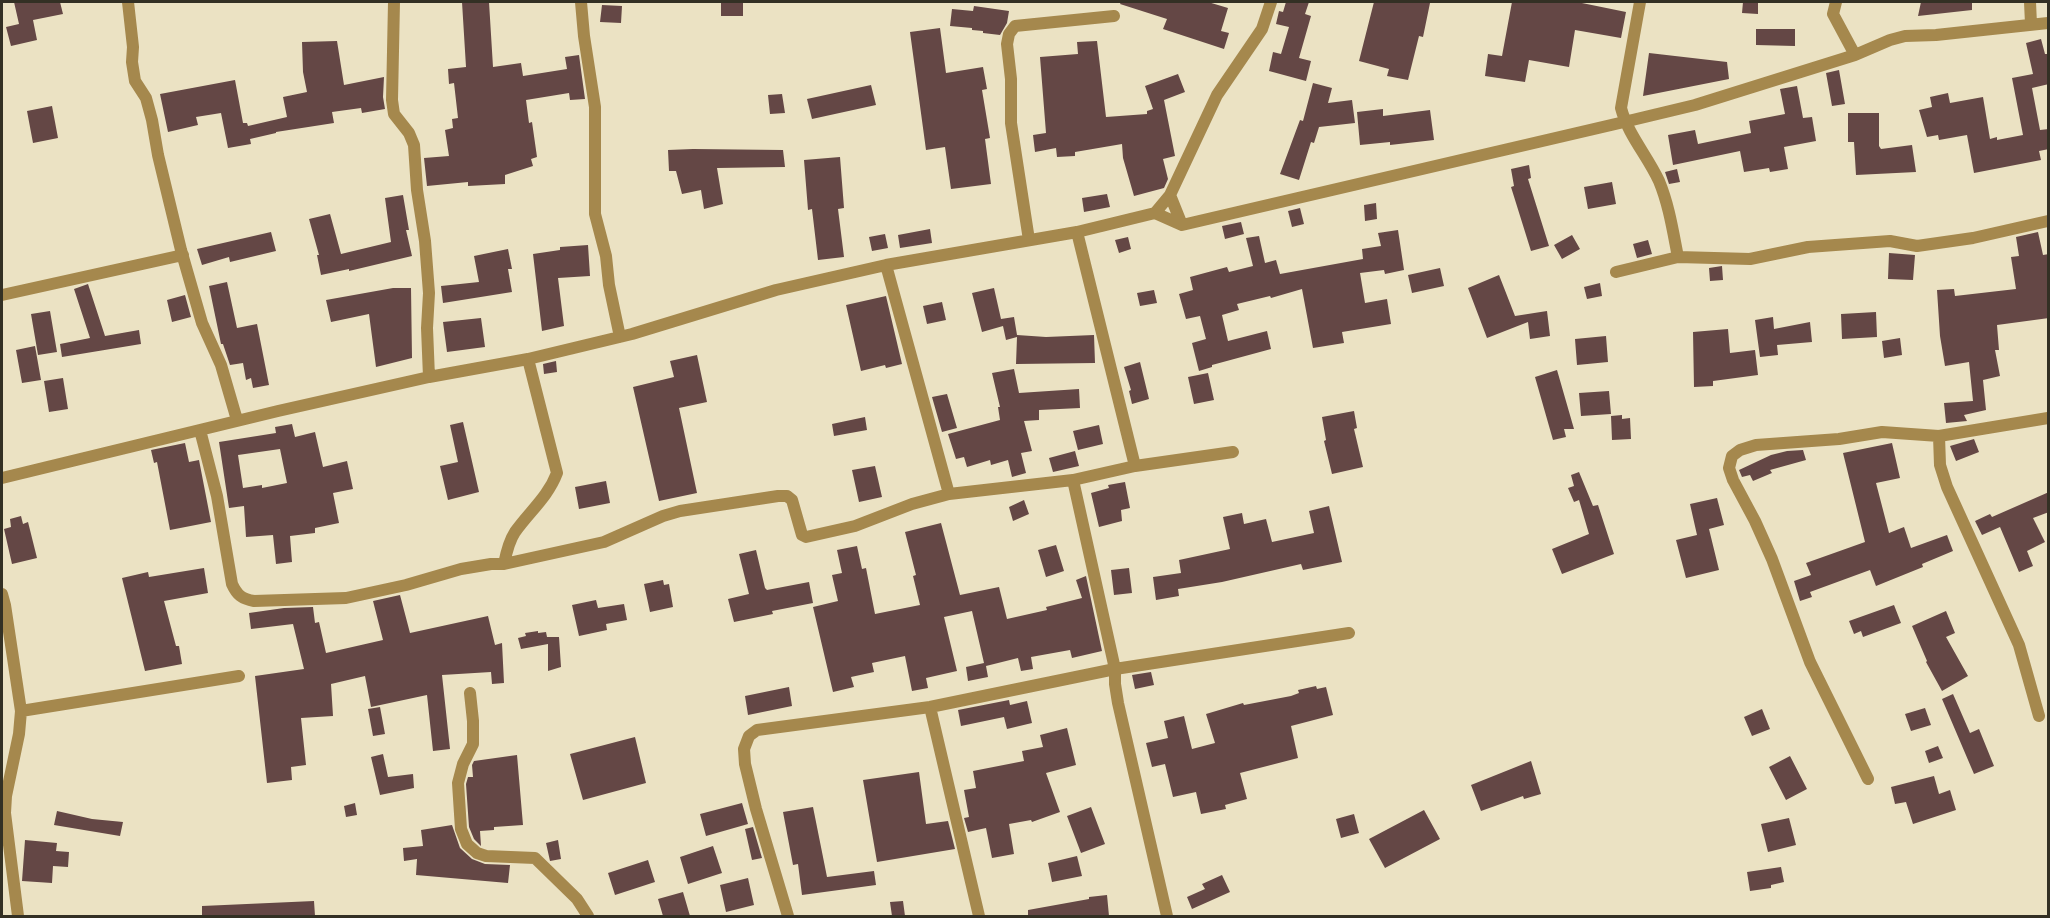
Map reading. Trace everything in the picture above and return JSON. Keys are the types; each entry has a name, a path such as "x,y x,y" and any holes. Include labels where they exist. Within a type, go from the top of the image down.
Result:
{"street":[{"path":"128,2 135,81 146,98 158,155 202,323 221,365 237,420"},
{"path":"394,2 392,100 394,114 410,133 414,145 429,293 427,328 429,377"},
{"path":"581,2 595,107 595,214 606,256 609,285 620,337"},
{"path":"2,478 237,420 429,377 528,359 620,337 776,290 886,265 1077,232 1155,213 1170,195 1217,96 1262,29 1271,2"},
{"path":"1640,2 1621,108 1624,122 1660,183 1678,257"},
{"path":"1836,2 1833,15 1855,55"},
{"path":"2030,2 2031,24"},
{"path":"1029,240 1011,123 1011,79 1006,44 1009,34 1015,26 1114,16"},
{"path":"1155,213 1182,225 1695,105 1855,55 1905,36 1936,35 2048,23"},
{"path":"1170,195 1182,225"},
{"path":"1616,272 1678,257 1750,259 1808,248 1890,242 1917,246 1973,238 2049,221"},
{"path":"1077,232 1135,466"},
{"path":"2,295 183,255"},
{"path":"886,265 949,494"},
{"path":"504,564 514,534 540,503 557,473 528,359"},
{"path":"1868,778 1810,662 1772,559 1755,521 1732,480 1730,468 1732,456 1740,450 1756,445 1839,439 1882,432 1939,436 2049,418"},
{"path":"200,430 217,496 232,584 236,593 245,599 254,601 346,598 406,585 461,569 504,564 604,542 680,511 787,496 792,500 802,534 806,537 855,526 912,504 949,494 1073,480 1135,466 1233,452"},
{"path":"1939,436 1940,465 1947,487 2019,645 2039,716"},
{"path":"1073,480 1115,669 1118,703 1167,916"},
{"path":"2,594 21,711 5,813 18,916"},
{"path":"788,916 745,764 744,749 749,736 757,730 930,706 1115,669 1349,633"},
{"path":"21,711 238,676"},
{"path":"470,693 473,744 463,764 458,783 461,829 466,844 477,853 486,856 535,858 577,899 588,916"},
{"path":"930,706 979,916"}],"building":[{"path":"14,2 60,2 63,14 33,20 37,40 11,46 6,27 19,24"},
{"path":"462,2 489,2 493,67 521,63 523,76 567,69 565,57 579,55 585,99 570,100 569,93 526,100 537,157 531,159 533,166 505,175 505,184 468,186 468,182 427,186 424,158 449,156 445,130 453,128 452,119 458,118 454,83 449,84 448,69 466,67"},
{"path":"721,2 743,2 743,16 721,16"},
{"path":"1121,2 1208,2 1228,8 1221,31 1229,33 1224,49 1163,29 1167,19 1120,4"},
{"path":"1286,2 1309,2 1305,14 1311,16 1299,58 1311,61 1306,81 1269,71 1273,52 1281,54 1289,27 1276,24 1279,11 1283,12"},
{"path":"1374,2 1430,3 1423,37 1419,36 1408,80 1387,76 1389,69 1359,61"},
{"path":"1512,2 1577,2 1626,12 1621,38 1575,30 1569,67 1529,60 1525,82 1485,76 1488,54 1502,56"},
{"path":"1743,2 1758,2 1758,14 1742,13"},
{"path":"1921,2 1972,2 1972,10 1918,16"},
{"path":"602,5 622,6 621,23 600,22"},
{"path":"974,6 1009,11 1007,23 1000,35 983,33 983,31 972,30 972,28 950,26 952,9 973,11"},
{"path":"940,28 946,73 983,67 987,89 982,90 990,138 985,139 991,184 951,189 945,147 926,150 910,32"},
{"path":"1756,29 1795,29 1795,46 1756,45"},
{"path":"2041,39 2045,54 2049,54 2049,84 2032,88 2040,130 2049,129 2049,149 2039,151 2041,160 1974,173 1967,135 1939,140 1938,135 1927,137 1919,110 1932,107 1930,97 1948,93 1950,103 1983,97 1990,139 1997,137 1997,140 2023,135 2012,78 2033,74 2026,43"},
{"path":"337,41 344,85 384,77 385,109 362,113 361,108 332,112 334,123 276,132 250,139 251,144 228,148 221,113 196,117 198,125 168,132 160,94 235,80 243,123 247,123 248,126 287,117 283,97 307,92 303,72 302,42"},
{"path":"1097,41 1106,117 1147,114 1147,111 1153,109 1145,86 1178,74 1185,92 1164,100 1175,156 1163,159 1168,179 1164,188 1134,196 1123,158 1122,144 1075,152 1075,156 1057,157 1056,148 1035,152 1033,135 1046,133 1040,57 1078,54 1077,42"},
{"path":"1649,53 1727,62 1729,79 1643,96"},
{"path":"1839,70 1845,104 1832,106 1826,73"},
{"path":"1313,83 1332,88 1328,103 1352,100 1355,123 1319,127 1314,143 1311,142 1299,180 1280,174 1300,120 1303,121"},
{"path":"871,85 876,105 812,119 807,99"},
{"path":"1797,86 1803,118 1812,117 1816,141 1784,147 1788,169 1770,172 1769,168 1744,172 1740,151 1673,165 1668,135 1695,130 1698,144 1751,133 1749,121 1785,114 1780,89"},
{"path":"782,94 785,113 770,114 768,95"},
{"path":"52,106 58,138 33,143 27,111"},
{"path":"1383,109 1383,116 1430,110 1434,140 1390,145 1390,142 1360,145 1357,112"},
{"path":"1848,113 1879,113 1879,146 1881,149 1912,145 1916,172 1856,175 1854,142 1848,142"},
{"path":"668,150 783,150 785,167 717,168 723,204 704,209 701,190 682,194 676,171 669,171"},
{"path":"840,157 844,208 838,209 844,257 818,260 812,209 808,210 804,160"},
{"path":"1529,165 1531,178 1528,179 1549,246 1531,251 1511,187 1514,186 1511,169"},
{"path":"1677,169 1680,182 1669,184 1665,172"},
{"path":"1612,182 1616,204 1588,209 1584,187"},
{"path":"1107,194 1110,207 1084,212 1082,198"},
{"path":"403,195 409,230 406,230 412,256 349,271 349,269 321,275 317,255 319,255 309,219 330,214 341,254 391,242 385,198"},
{"path":"1376,203 1377,219 1365,221 1364,205"},
{"path":"1300,208 1304,224 1292,227 1288,211"},
{"path":"1241,222 1244,234 1225,239 1222,226"},
{"path":"930,229 932,243 900,248 898,235"},
{"path":"1398,230 1404,270 1385,274 1384,270 1360,273 1365,303 1387,299 1391,324 1342,332 1344,343 1313,348 1302,289 1237,304 1239,310 1222,315 1228,341 1267,331 1271,349 1212,365 1212,367 1199,371 1192,343 1206,339 1200,316 1186,319 1179,294 1193,290 1190,277 1227,267 1229,272 1253,266 1246,238 1259,236 1265,263 1276,260 1280,274 1363,259 1362,249 1381,246 1378,233"},
{"path":"271,232 276,251 230,262 229,257 202,265 197,249"},
{"path":"2038,232 2043,255 2049,254 2049,318 1997,325 1999,350 1995,350 2000,376 1983,380 1986,410 1964,415 1967,421 1946,423 1944,403 1973,401 1969,362 1945,366 1940,336 1937,290 1954,289 1955,296 2016,289 2011,257 2019,256 2016,237"},
{"path":"885,234 888,248 872,251 869,237"},
{"path":"1572,235 1580,249 1562,259 1554,245"},
{"path":"1128,237 1131,249 1119,253 1115,240"},
{"path":"1648,240 1652,254 1637,258 1633,244"},
{"path":"588,245 590,276 558,278 564,326 542,331 533,254 560,250 560,247"},
{"path":"508,249 512,269 508,269 512,292 443,303 441,286 479,282 474,256"},
{"path":"1889,253 1915,255 1913,280 1888,279"},
{"path":"1722,266 1723,280 1710,281 1709,268"},
{"path":"1440,268 1444,286 1412,293 1408,275"},
{"path":"1499,275 1515,316 1547,311 1550,336 1530,339 1528,322 1487,338 1468,288"},
{"path":"227,282 237,328 257,324 269,385 253,388 251,378 246,380 243,363 230,365 223,344 221,344 209,286"},
{"path":"1600,283 1602,296 1587,299 1584,287"},
{"path":"88,284 105,336 139,330 141,344 62,357 60,344 90,338 74,289"},
{"path":"393,288 411,288 412,358 376,367 369,314 331,322 326,300"},
{"path":"994,288 1001,319 1014,317 1017,335 1046,337 1094,335 1095,363 1016,364 1017,337 1006,340 1003,326 982,332 972,293"},
{"path":"1154,290 1157,303 1140,306 1137,293"},
{"path":"185,295 191,317 172,322 167,300"},
{"path":"886,296 902,364 886,368 885,365 861,371 846,305"},
{"path":"942,302 946,320 927,324 923,306"},
{"path":"50,311 57,352 38,355 31,314"},
{"path":"1876,312 1877,337 1842,339 1841,314"},
{"path":"1773,317 1774,329 1810,322 1812,342 1777,345 1778,355 1760,357 1755,320"},
{"path":"481,318 485,347 447,352 443,322"},
{"path":"1728,329 1730,353 1755,350 1758,375 1713,381 1713,386 1694,387 1693,332"},
{"path":"1606,336 1608,362 1577,365 1575,339"},
{"path":"1900,338 1902,355 1884,358 1882,341"},
{"path":"35,346 41,380 22,383 16,350"},
{"path":"697,355 707,402 679,408 697,493 659,501 633,387 674,377 670,361"},
{"path":"556,361 557,372 544,374 543,364"},
{"path":"1140,362 1149,399 1132,404 1129,391 1131,390 1124,367"},
{"path":"1014,369 1019,393 1079,389 1080,408 1039,410 1039,420 1024,421 1032,451 1021,453 1026,473 1012,477 1008,460 991,465 990,460 967,467 964,457 956,459 948,434 1000,420 998,407 1000,407 992,373"},
{"path":"1557,370 1574,429 1564,429 1566,437 1553,440 1535,377"},
{"path":"1208,373 1214,400 1194,404 1188,377"},
{"path":"63,378 68,409 49,412 44,381"},
{"path":"1609,391 1611,414 1581,416 1579,393"},
{"path":"947,394 957,428 942,432 932,397"},
{"path":"1354,411 1357,428 1354,429 1363,467 1332,474 1324,441 1326,440 1322,417"},
{"path":"1622,415 1622,419 1630,418 1631,439 1612,440 1611,416"},
{"path":"865,417 867,430 834,436 832,424"},
{"path":"463,422 479,492 448,500 440,466 458,462 450,425"},
{"path":"292,424 295,437 315,432 323,467 347,461 353,489 333,493 339,523 315,528 315,533 290,536 292,562 276,564 273,535 246,537 244,506 229,508 219,442 276,433 275,427","holes":["280,449 287,483 262,488 262,485 243,488 238,455"]},
{"path":"1099,425 1103,444 1078,450 1073,431"},
{"path":"1974,439 1979,452 1956,461 1950,446"},
{"path":"185,443 189,462 199,460 211,522 170,530 157,462 154,463 151,450"},
{"path":"1892,443 1900,478 1876,483 1889,533 1904,527 1911,548 1947,535 1953,551 1922,564 1923,567 1876,586 1870,570 1810,592 1812,597 1800,601 1794,581 1811,575 1806,563 1865,542 1843,453"},
{"path":"1803,450 1806,460 1770,470 1772,473 1753,481 1750,475 1742,477 1739,470 1771,455"},
{"path":"1075,451 1079,466 1053,472 1049,458"},
{"path":"875,466 882,497 859,502 852,470"},
{"path":"1579,472 1593,506 1598,505 1614,554 1562,574 1552,549 1589,534 1579,500 1574,502 1568,488 1574,486 1571,475"},
{"path":"606,481 610,503 579,509 575,487"},
{"path":"1125,482 1130,508 1121,510 1122,521 1099,527 1091,493 1109,488 1108,485"},
{"path":"2049,492 2049,512 2033,518 2045,542 2027,551 2033,566 2019,572 2000,527 1982,535 1975,521 1990,514 1992,517"},
{"path":"1717,498 1724,525 1709,529 1719,570 1686,578 1676,540 1697,535 1690,504"},
{"path":"1024,500 1029,514 1013,521 1009,507"},
{"path":"1329,506 1342,562 1303,570 1301,564 1222,582 1178,589 1179,596 1156,600 1153,577 1181,573 1179,560 1230,549 1223,517 1242,513 1244,524 1266,519 1272,542 1314,533 1309,511"},
{"path":"21,516 23,524 28,522 37,558 12,564 4,529 11,527 10,519"},
{"path":"941,523 960,595 999,587 1007,619 1047,610 1046,607 1082,598 1076,580 1086,576 1102,651 1072,658 1070,650 1031,657 1033,669 1021,671 1018,658 986,666 988,677 968,681 966,667 984,663 972,611 944,617 957,671 926,678 928,688 912,691 905,656 872,663 874,672 851,677 854,687 833,692 813,607 838,601 832,575 842,573 837,550 857,546 862,569 866,568 875,614 920,605 913,576 916,575 905,532"},
{"path":"1056,545 1064,571 1046,577 1038,550"},
{"path":"756,550 767,590 809,582 813,603 772,611 773,614 734,622 728,599 749,594 739,554"},
{"path":"204,568 208,593 164,601 176,646 179,646 182,664 145,671 122,578 148,572 149,577"},
{"path":"1129,568 1132,593 1114,595 1111,570"},
{"path":"663,580 664,585 669,584 673,607 650,612 644,584"},
{"path":"400,595 410,633 488,616 495,645 502,643 504,683 492,684 491,672 442,675 450,749 433,751 427,695 371,707 365,676 331,684 333,716 301,718 306,765 291,767 292,780 267,783 255,676 304,669 293,624 251,629 249,613 313,607 315,623 319,622 326,653 383,640 373,601"},
{"path":"596,600 598,608 624,604 627,620 606,624 607,630 579,636 572,605"},
{"path":"1894,605 1901,623 1863,637 1861,631 1854,634 1849,621"},
{"path":"1946,611 1955,633 1946,637 1968,676 1942,691 1926,662 1912,626"},
{"path":"538,631 538,633 546,632 547,637 559,637 561,667 548,671 548,644 521,649 518,638 526,636 525,633"},
{"path":"1151,672 1154,685 1135,689 1132,675"},
{"path":"1316,686 1317,689 1326,687 1333,715 1291,726 1298,758 1240,773 1247,799 1225,805 1226,809 1201,814 1196,792 1173,797 1165,764 1152,767 1146,743 1168,738 1164,721 1184,716 1192,749 1215,743 1206,714 1243,703 1244,705 1291,696 1299,693 1298,690"},
{"path":"789,687 792,706 748,715 745,696"},
{"path":"1953,694 1970,733 1979,729 1994,766 1974,774 1942,699"},
{"path":"1009,700 1010,705 1027,701 1032,723 1007,729 1004,717 961,726 958,710"},
{"path":"380,707 385,734 373,736 368,709"},
{"path":"1925,708 1931,725 1911,731 1905,714"},
{"path":"1762,709 1770,729 1752,736 1744,717"},
{"path":"1067,728 1076,765 1046,773 1060,812 1032,822 1031,820 1009,824 1014,854 992,858 986,828 968,832 964,818 969,817 964,790 976,788 973,771 1024,761 1022,751 1043,747 1040,735"},
{"path":"635,737 646,783 583,800 570,754"},
{"path":"1938,746 1943,758 1929,763 1925,751"},
{"path":"383,754 388,777 413,774 414,788 380,795 371,757"},
{"path":"517,755 523,825 494,827 494,830 480,831 481,846 474,839 469,827 466,784 468,777 473,777 472,765 474,761"},
{"path":"1790,756 1807,789 1786,800 1769,767"},
{"path":"1531,761 1541,794 1524,799 1523,796 1481,811 1471,785"},
{"path":"919,772 926,824 948,821 955,849 877,862 863,780"},
{"path":"1934,776 1939,794 1950,790 1956,810 1913,824 1906,802 1895,804 1891,787"},
{"path":"355,803 357,815 346,817 344,806"},
{"path":"742,803 748,824 706,836 700,814"},
{"path":"813,807 827,877 874,871 876,885 802,895 798,864 793,865 783,812"},
{"path":"1091,807 1105,844 1081,853 1067,816"},
{"path":"1424,810 1440,839 1385,868 1369,839"},
{"path":"57,811 92,819 123,822 120,836 54,825"},
{"path":"1354,814 1359,833 1341,838 1336,819"},
{"path":"1789,818 1796,845 1768,852 1761,824"},
{"path":"452,825 460,848 472,859 485,864 510,865 508,883 416,875 417,859 404,861 403,848 423,846 421,830"},
{"path":"753,827 762,858 752,860 745,829"},
{"path":"25,840 57,843 56,851 69,852 68,867 53,866 52,883 22,881"},
{"path":"558,840 561,859 550,861 546,843"},
{"path":"713,846 722,873 688,884 680,857"},
{"path":"1077,856 1082,876 1052,882 1048,863"},
{"path":"648,860 655,882 615,895 608,873"},
{"path":"1781,867 1784,882 1771,885 1771,888 1750,891 1747,872"},
{"path":"1222,875 1230,892 1192,909 1187,897 1205,889 1202,884"},
{"path":"748,878 754,905 726,912 720,885"},
{"path":"683,892 690,916 663,916 658,899"},
{"path":"1107,895 1109,916 1028,916 1028,910"},
{"path":"314,901 315,916 202,916 202,906"},
{"path":"903,901 905,916 892,916 890,902"}]}
